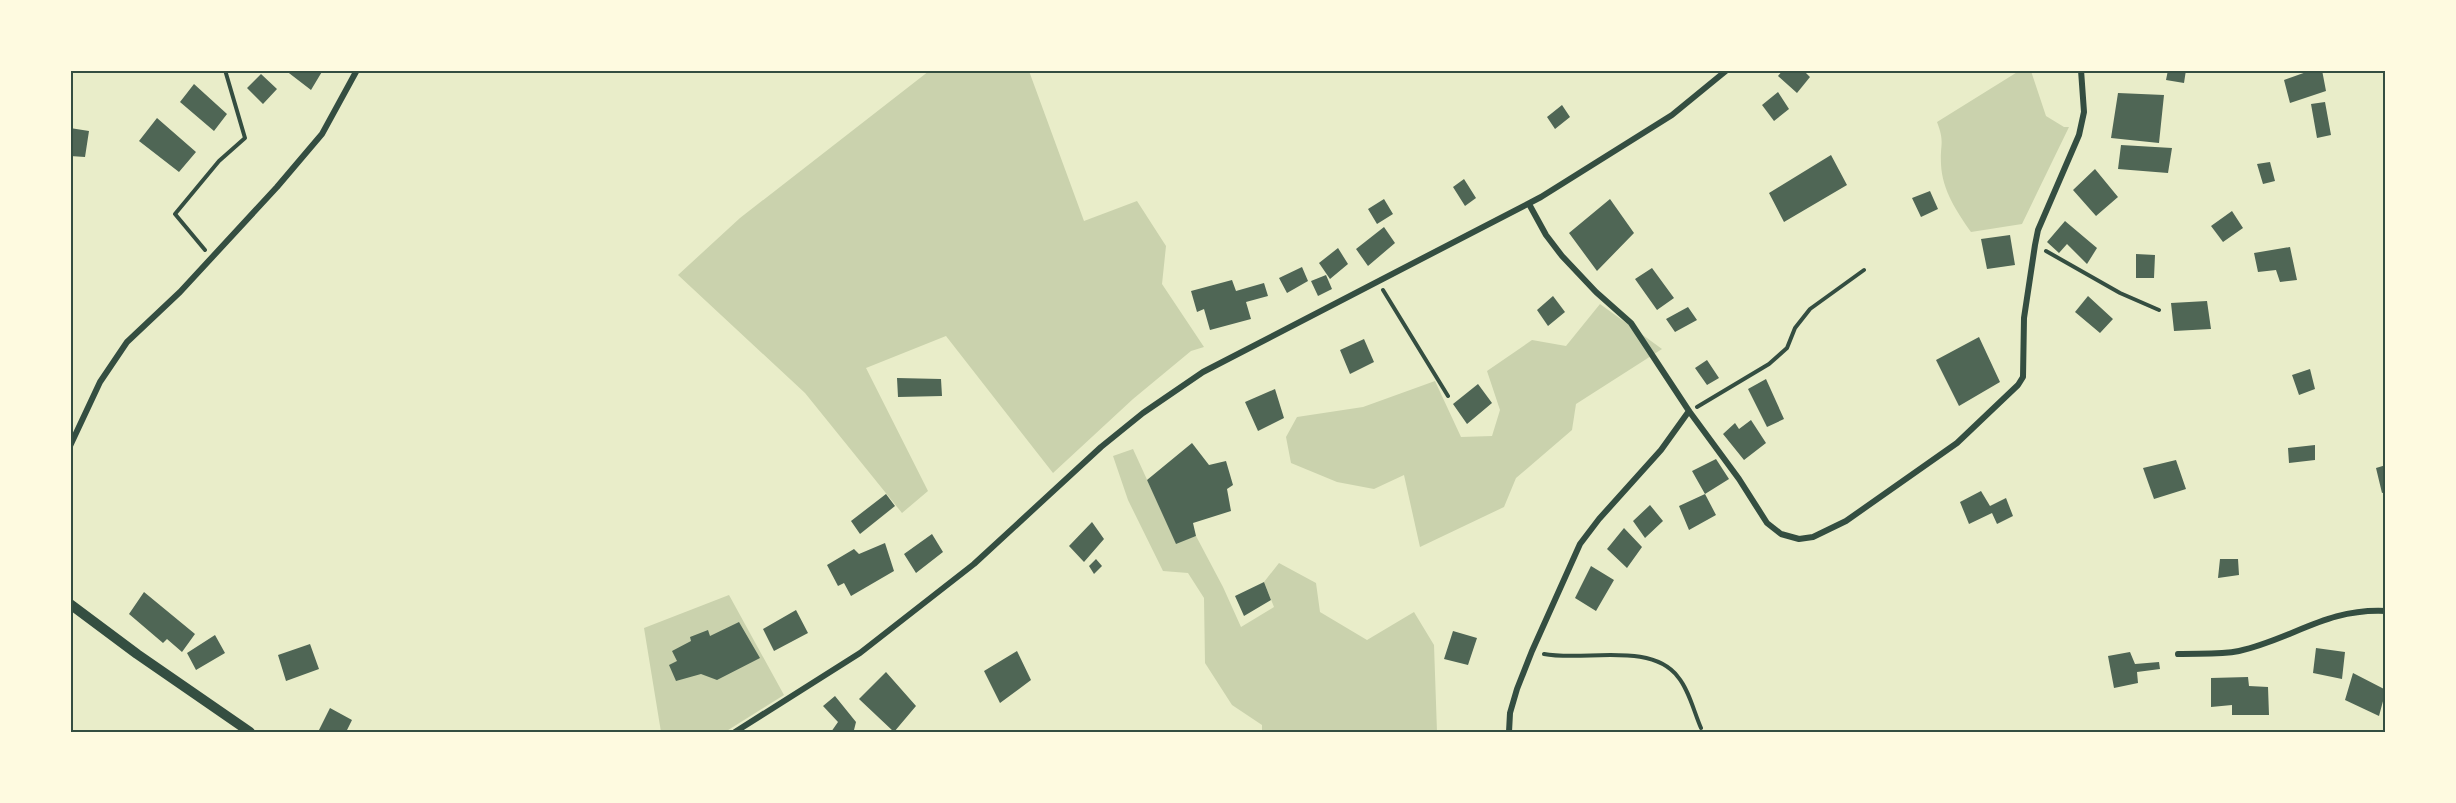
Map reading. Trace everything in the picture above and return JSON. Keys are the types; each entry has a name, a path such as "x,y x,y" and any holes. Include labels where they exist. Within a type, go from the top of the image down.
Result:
{"street":[{"path":"70,446 100,382 127,342 180,292 277,187 322,134 357,70"},
{"path":"735,732 860,653 965,570 1101,447 1143,413 1203,372 1529,204 1672,115 1727,70"},
{"path":"1529,204 1546,235 1562,256 1596,292 1631,323 1767,523 1781,534 1800,539 1814,537 1846,521 1957,443 2018,385 2023,377 2024,318 2035,245 2043,220 2079,135 2084,112 2081,70"},
{"path":"1509,732 1510,713 1532,651 1580,544 1599,519 1661,450 1689,411"},
{"path":"70,604 137,654 250,732"},
{"path":"2178,654 2208,655 2239,651 2342,613 2385,611"}],"path":[{"path":"211,257 175,214 219,161 245,138 225,70"},
{"path":"2035,245 2120,293 2159,310"},
{"path":"1689,411 1769,364 1786,348 1795,327 1810,309 1864,270"},
{"path":"1378,282 1448,396"},
{"path":"1532,651 1560,657 1638,656 1658,660 1680,678 1701,728"}],"green space":[{"path":"929,71 1029,71 1084,221 1137,201 1166,246 1162,284 1204,347 1191,351 1133,399 1053,473 946,336 866,368 928,491 902,513 805,393 678,275 740,218"},
{"path":"2019,71 2031,71 2046,116 2064,127 2069,127 2022,224 1971,232 1956,209 1944,183 1941,164 1942,139 1937,122"},
{"path":"1600,304 1662,349 1576,404 1572,430 1516,478 1504,507 1420,547 1404,475 1374,489 1337,482 1291,463 1286,437 1297,417 1363,407 1435,381 1461,437 1492,436 1500,410 1487,371 1532,340 1566,346"},
{"path":"1133,449 1176,543 1196,536 1241,627 1274,607 1264,582 1279,563 1316,583 1320,612 1367,640 1414,612 1434,645 1437,732 1262,732 1262,725 1232,705 1205,663 1204,598 1188,573 1163,571 1128,500 1113,456"},
{"path":"729,595 784,695 725,732 661,732 644,628"}],"building":[{"path":"285,70 323,70 311,90"},
{"path":"1783,70 1803,70 1810,77 1797,93 1778,76"},
{"path":"2168,70 2186,70 2184,83 2166,80"},
{"path":"2312,70 2322,70 2326,91 2290,103 2284,80"},
{"path":"261,74 277,89 263,104 247,88"},
{"path":"194,84 227,114 214,131 180,102"},
{"path":"1778,92 1789,109 1774,121 1762,105"},
{"path":"2118,93 2164,95 2159,143 2111,138"},
{"path":"2325,102 2331,135 2317,138 2311,104"},
{"path":"1562,105 1570,117 1555,129 1547,117"},
{"path":"157,118 196,152 179,172 139,141"},
{"path":"70,128 89,131 85,157 70,156"},
{"path":"2121,145 2172,148 2168,173 2118,169"},
{"path":"1831,155 1847,185 1784,222 1769,193"},
{"path":"2270,162 2275,181 2263,184 2257,164"},
{"path":"2095,169 2118,197 2096,216 2073,190"},
{"path":"1464,179 1476,198 1465,206 1453,187"},
{"path":"1930,191 1938,209 1921,217 1912,198"},
{"path":"1384,199 1393,214 1377,224 1368,209"},
{"path":"1610,199 1634,233 1597,271 1569,233"},
{"path":"2232,211 2243,228 2223,242 2211,226"},
{"path":"2065,221 2097,248 2087,264 2067,244 2059,253 2047,242"},
{"path":"1384,227 1395,243 1368,266 1356,249"},
{"path":"2010,235 2015,265 1987,269 1981,239"},
{"path":"2290,247 2297,280 2280,282 2276,270 2258,272 2254,253"},
{"path":"1338,248 1348,264 1330,279 1319,263"},
{"path":"2136,254 2155,255 2154,278 2136,278"},
{"path":"1302,267 1308,281 1287,293 1279,278"},
{"path":"1652,268 1674,298 1657,310 1635,279"},
{"path":"1326,275 1332,289 1318,296 1311,281"},
{"path":"1232,280 1236,291 1264,283 1268,296 1246,302 1251,319 1210,330 1204,309 1197,312 1191,291"},
{"path":"1553,296 1565,312 1548,326 1537,310"},
{"path":"2088,296 2113,319 2100,333 2075,312"},
{"path":"2207,301 2211,329 2174,331 2171,303"},
{"path":"1688,307 1697,320 1675,332 1666,319"},
{"path":"1979,337 2000,382 1959,406 1936,360"},
{"path":"1364,339 1374,362 1350,374 1340,350"},
{"path":"1707,360 1719,378 1707,385 1695,368"},
{"path":"2310,369 2315,389 2299,395 2292,375"},
{"path":"897,378 941,379 942,396 898,397"},
{"path":"1766,379 1784,419 1767,427 1748,389"},
{"path":"1478,384 1492,403 1467,424 1453,404"},
{"path":"1275,389 1284,418 1258,431 1245,402"},
{"path":"1751,420 1766,443 1744,460 1723,434 1735,423 1739,429"},
{"path":"1192,443 1209,465 1226,461 1233,485 1227,489 1231,511 1193,523 1196,536 1176,544 1147,480"},
{"path":"2315,445 2315,460 2289,463 2288,448"},
{"path":"1716,459 1729,479 1705,494 1692,471"},
{"path":"2176,460 2186,489 2154,499 2143,468"},
{"path":"2386,465 2386,492 2382,493 2376,468"},
{"path":"1981,491 1990,506 2006,498 2013,516 1997,524 1992,513 1969,524 1960,502"},
{"path":"886,494 895,506 860,534 851,521"},
{"path":"1705,494 1716,515 1689,530 1679,506"},
{"path":"1650,505 1663,521 1645,538 1633,521"},
{"path":"1092,522 1104,539 1084,562 1069,546"},
{"path":"1624,528 1642,547 1627,568 1607,549"},
{"path":"932,534 943,552 916,573 904,554"},
{"path":"885,543 894,571 851,596 844,583 838,586 827,565 854,549 859,554"},
{"path":"1096,559 1102,566 1094,574 1089,566"},
{"path":"2220,559 2238,559 2239,575 2218,578"},
{"path":"1591,566 1614,580 1596,611 1575,598"},
{"path":"1264,582 1271,600 1244,616 1235,596"},
{"path":"144,592 195,634 182,652 167,639 163,643 129,614"},
{"path":"796,610 808,633 774,651 763,629"},
{"path":"739,622 760,658 717,680 701,674 676,681 669,665 677,661 672,651 691,641 690,637 708,630 710,636"},
{"path":"1453,631 1477,638 1468,665 1444,659"},
{"path":"215,635 225,653 196,670 187,653"},
{"path":"310,644 319,669 286,681 278,655"},
{"path":"2316,648 2345,652 2342,679 2313,673"},
{"path":"1017,651 1031,680 1000,703 984,671"},
{"path":"2130,652 2135,664 2159,662 2160,669 2137,672 2138,683 2114,688 2108,656"},
{"path":"886,672 916,706 894,732 859,699"},
{"path":"2353,673 2386,690 2379,716 2345,700"},
{"path":"2248,677 2249,686 2268,687 2269,715 2232,715 2232,705 2211,707 2211,678"},
{"path":"835,696 856,722 854,730 857,732 831,732 838,722 823,706"},
{"path":"330,708 352,720 346,732 318,732"}]}
